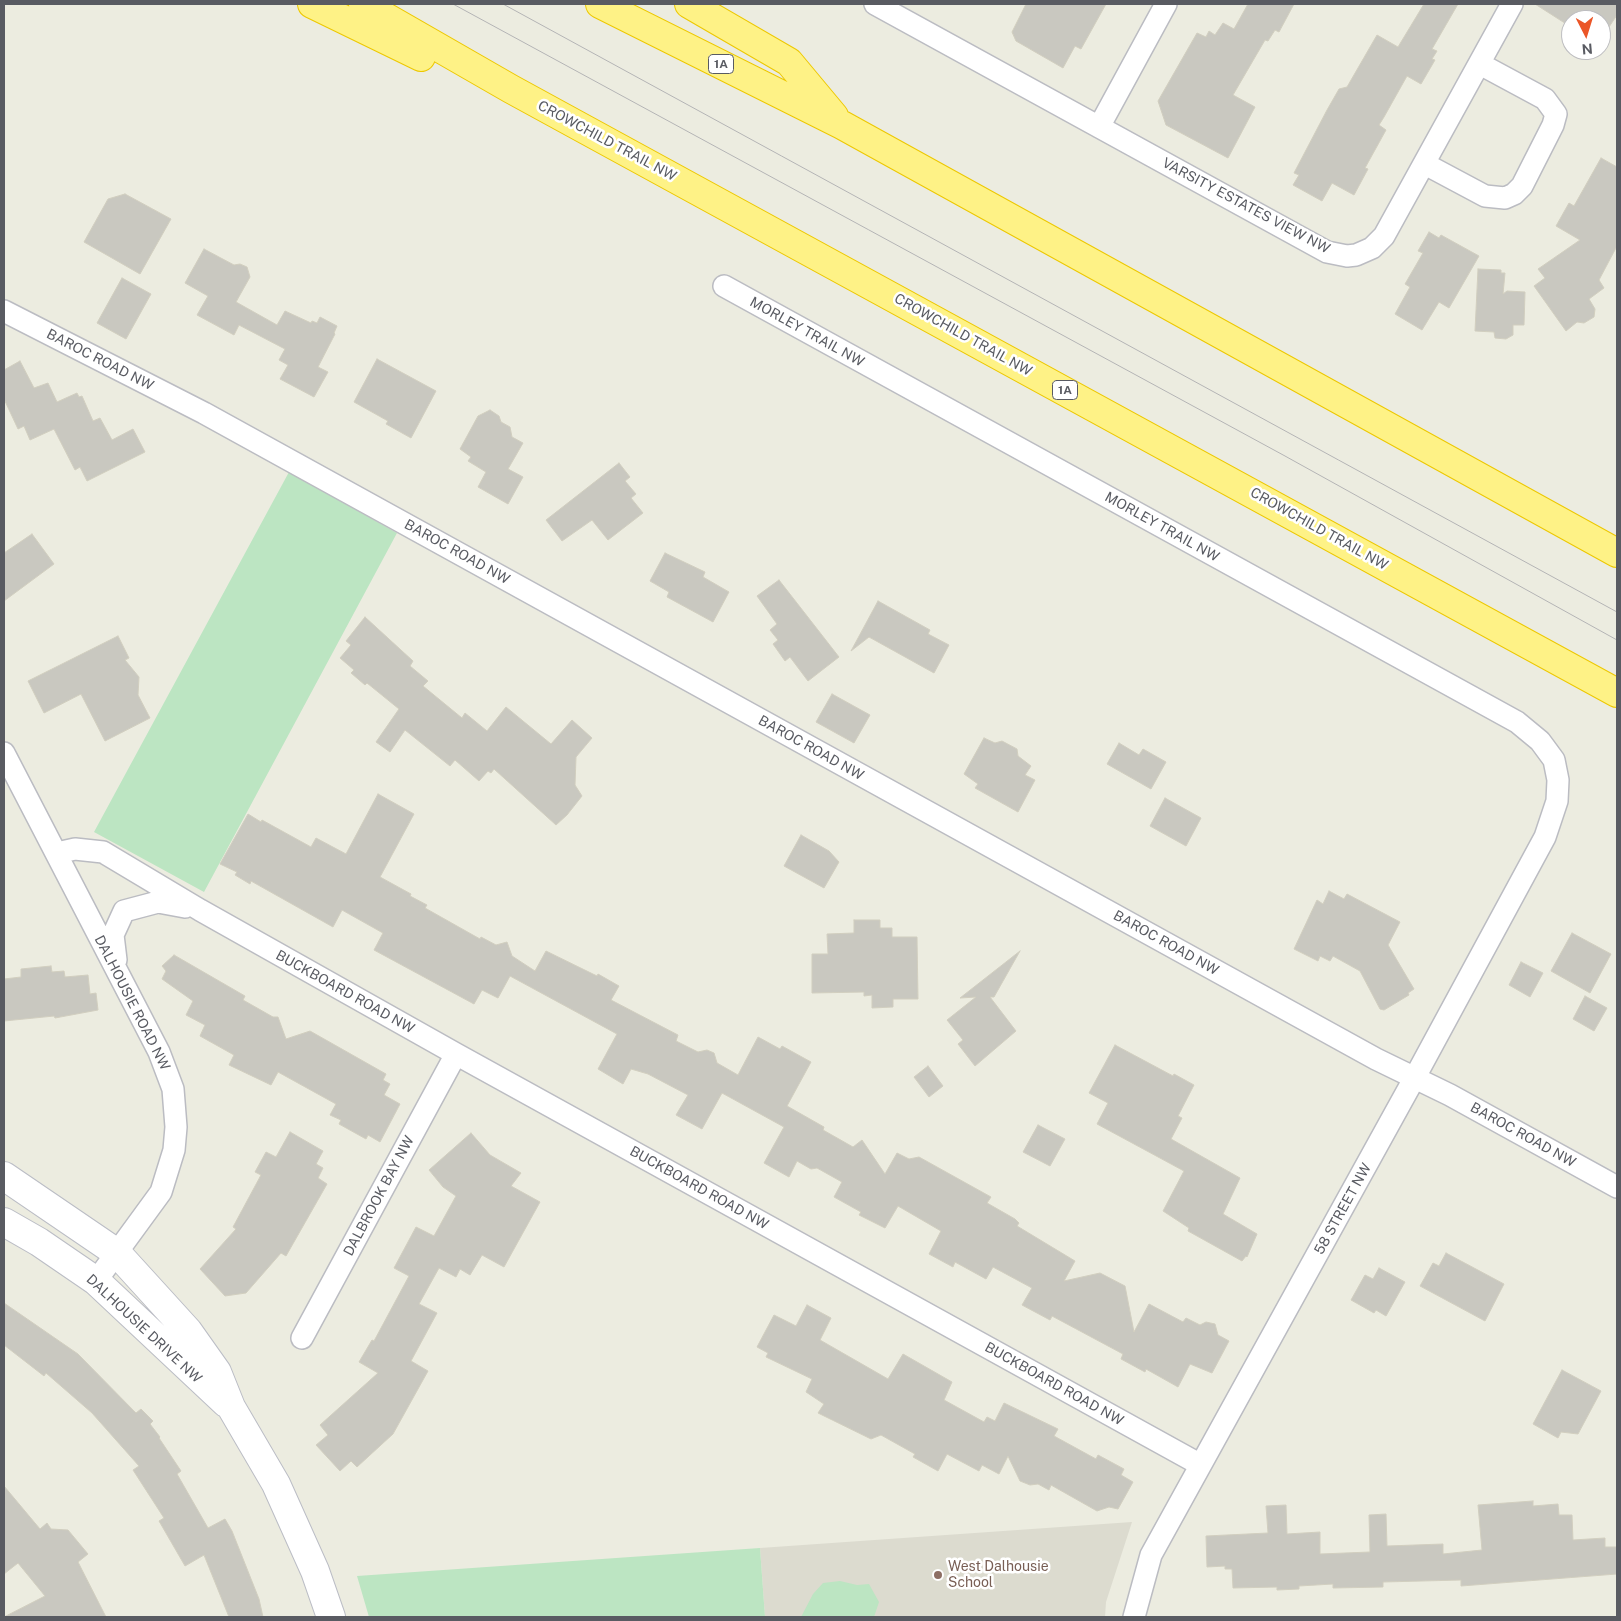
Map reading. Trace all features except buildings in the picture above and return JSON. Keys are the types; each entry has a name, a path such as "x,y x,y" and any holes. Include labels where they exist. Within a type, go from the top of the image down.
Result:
{"highway":[{"path":"312,4 454,72 511,89"},
{"name":"CROWCHILD TRAIL NW","path":"363,4 511,89 1617,693"},
{"name":"1A","path":"600,4 842,125 1617,553"},
{"path":"689,4 789,62 842,125"}],"street":[{"name":"VARSITY ESTATES VIEW NW","path":"875,4 1327,252 1337,255 1356,255 1378,244 1384,236 1512,4"},
{"path":"1099,127 1166,4"},
{"path":"1425,164 1485,196 1505,198 1514,194 1522,186 1554,125 1556,114 1545,99 1480,64"},
{"name":"MORLEY TRAIL NW","path":"724,286 1517,722 1540,741 1554,760 1558,780 1557,801"},
{"name":"BAROC ROAD NW","path":"4,311 204,413 1376,1060 1415,1077 1617,1187"},
{"name":"DALHOUSIE ROAD NW","path":"4,753 167,1070 173,1089 176,1127 169,1172 161,1192 96,1281"},
{"name":"58 STREET NW","path":"1134,1617 1151,1555 1199,1464 1415,1077 1545,837 1557,801"},
{"name":"BUCKBOARD ROAD NW","path":"57,853 75,849 103,852 200,910 456,1054 1199,1464"},
{"name":"BUCKBOARD ROAD NW","path":"119,975 113,935 124,911 158,902 200,910"},
{"name":"DALBROOK BAY NW","path":"302,1338 456,1054"},
{"name":"DALHOUSIE DRIVE NW","path":"4,1176 117,1253 188,1331 218,1372 231,1408 276,1484 315,1571 331,1617"},
{"name":"DALHOUSIE DRIVE NW","path":"4,1222 39,1242 96,1281 231,1408"}],"shaded area":[{"name":"West Dalhousie School","path":"1132,1522 1106,1602 1105,1617 765,1617 760,1548"}],"green space":[{"path":"289,472 397,533 204,892 94,832"},
{"path":"760,1548 765,1617 369,1617 357,1576"},
{"path":"840,1581 857,1585 869,1584 879,1602 874,1617 801,1617 813,1594 823,1583"}],"tram line":[{"path":"453,4 1285,456 1617,640"},
{"path":"503,4 1617,612"}],"place":[{"name":"West Dalhousie School","path":"938,1575"}]}
